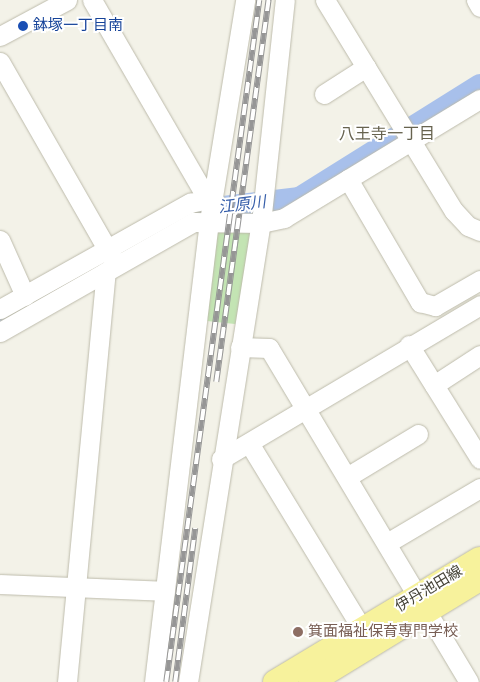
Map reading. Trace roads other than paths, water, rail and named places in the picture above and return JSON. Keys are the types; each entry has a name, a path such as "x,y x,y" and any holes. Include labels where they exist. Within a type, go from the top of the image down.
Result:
{"main road":[{"name":"伊丹池田線","path":"311,682 422,604 480,559"},
{"name":"伊丹池田線","path":"275,682 362,629 480,579"}],"street":[{"path":"0,36 67,0"},
{"path":"92,0 210,197"},
{"path":"154,682 209,221 210,197 245,0"},
{"path":"188,682 221,459 261,223 285,0"},
{"path":"325,0 410,142 454,211 468,226 480,231"},
{"path":"476,0 480,7"},
{"path":"0,62 110,262 75,588 67,682"},
{"path":"324,94 366,68"},
{"path":"0,309 26,296 110,262 194,222 261,223 284,218 480,99"},
{"path":"348,180 420,302 435,306 480,280"},
{"path":"0,332 210,197"},
{"path":"0,240 26,296"},
{"path":"221,459 409,345 480,305"},
{"path":"409,345 480,459"},
{"path":"240,348 269,348 469,682"},
{"path":"434,385 480,355"},
{"path":"347,477 412,442"},
{"path":"249,443 362,629"},
{"path":"387,543 480,488"},
{"path":"0,584 165,591"}],"waterway":[{"name":"江原川","path":"163,228 198,211 299,199 480,86"},
{"name":"江原川","path":"0,321 119,253"}],"railway":[{"path":"166,682 259,0"},
{"path":"216,382 268,0"},
{"path":"175,682 195,528"}],"place":[{"name":"鉢塚一丁目南","path":"23,26"},
{"name":"箕面福祉保育専門学校","path":"298,632"}],"district":[{"name":"八王寺一丁目","path":"387,134"}]}
